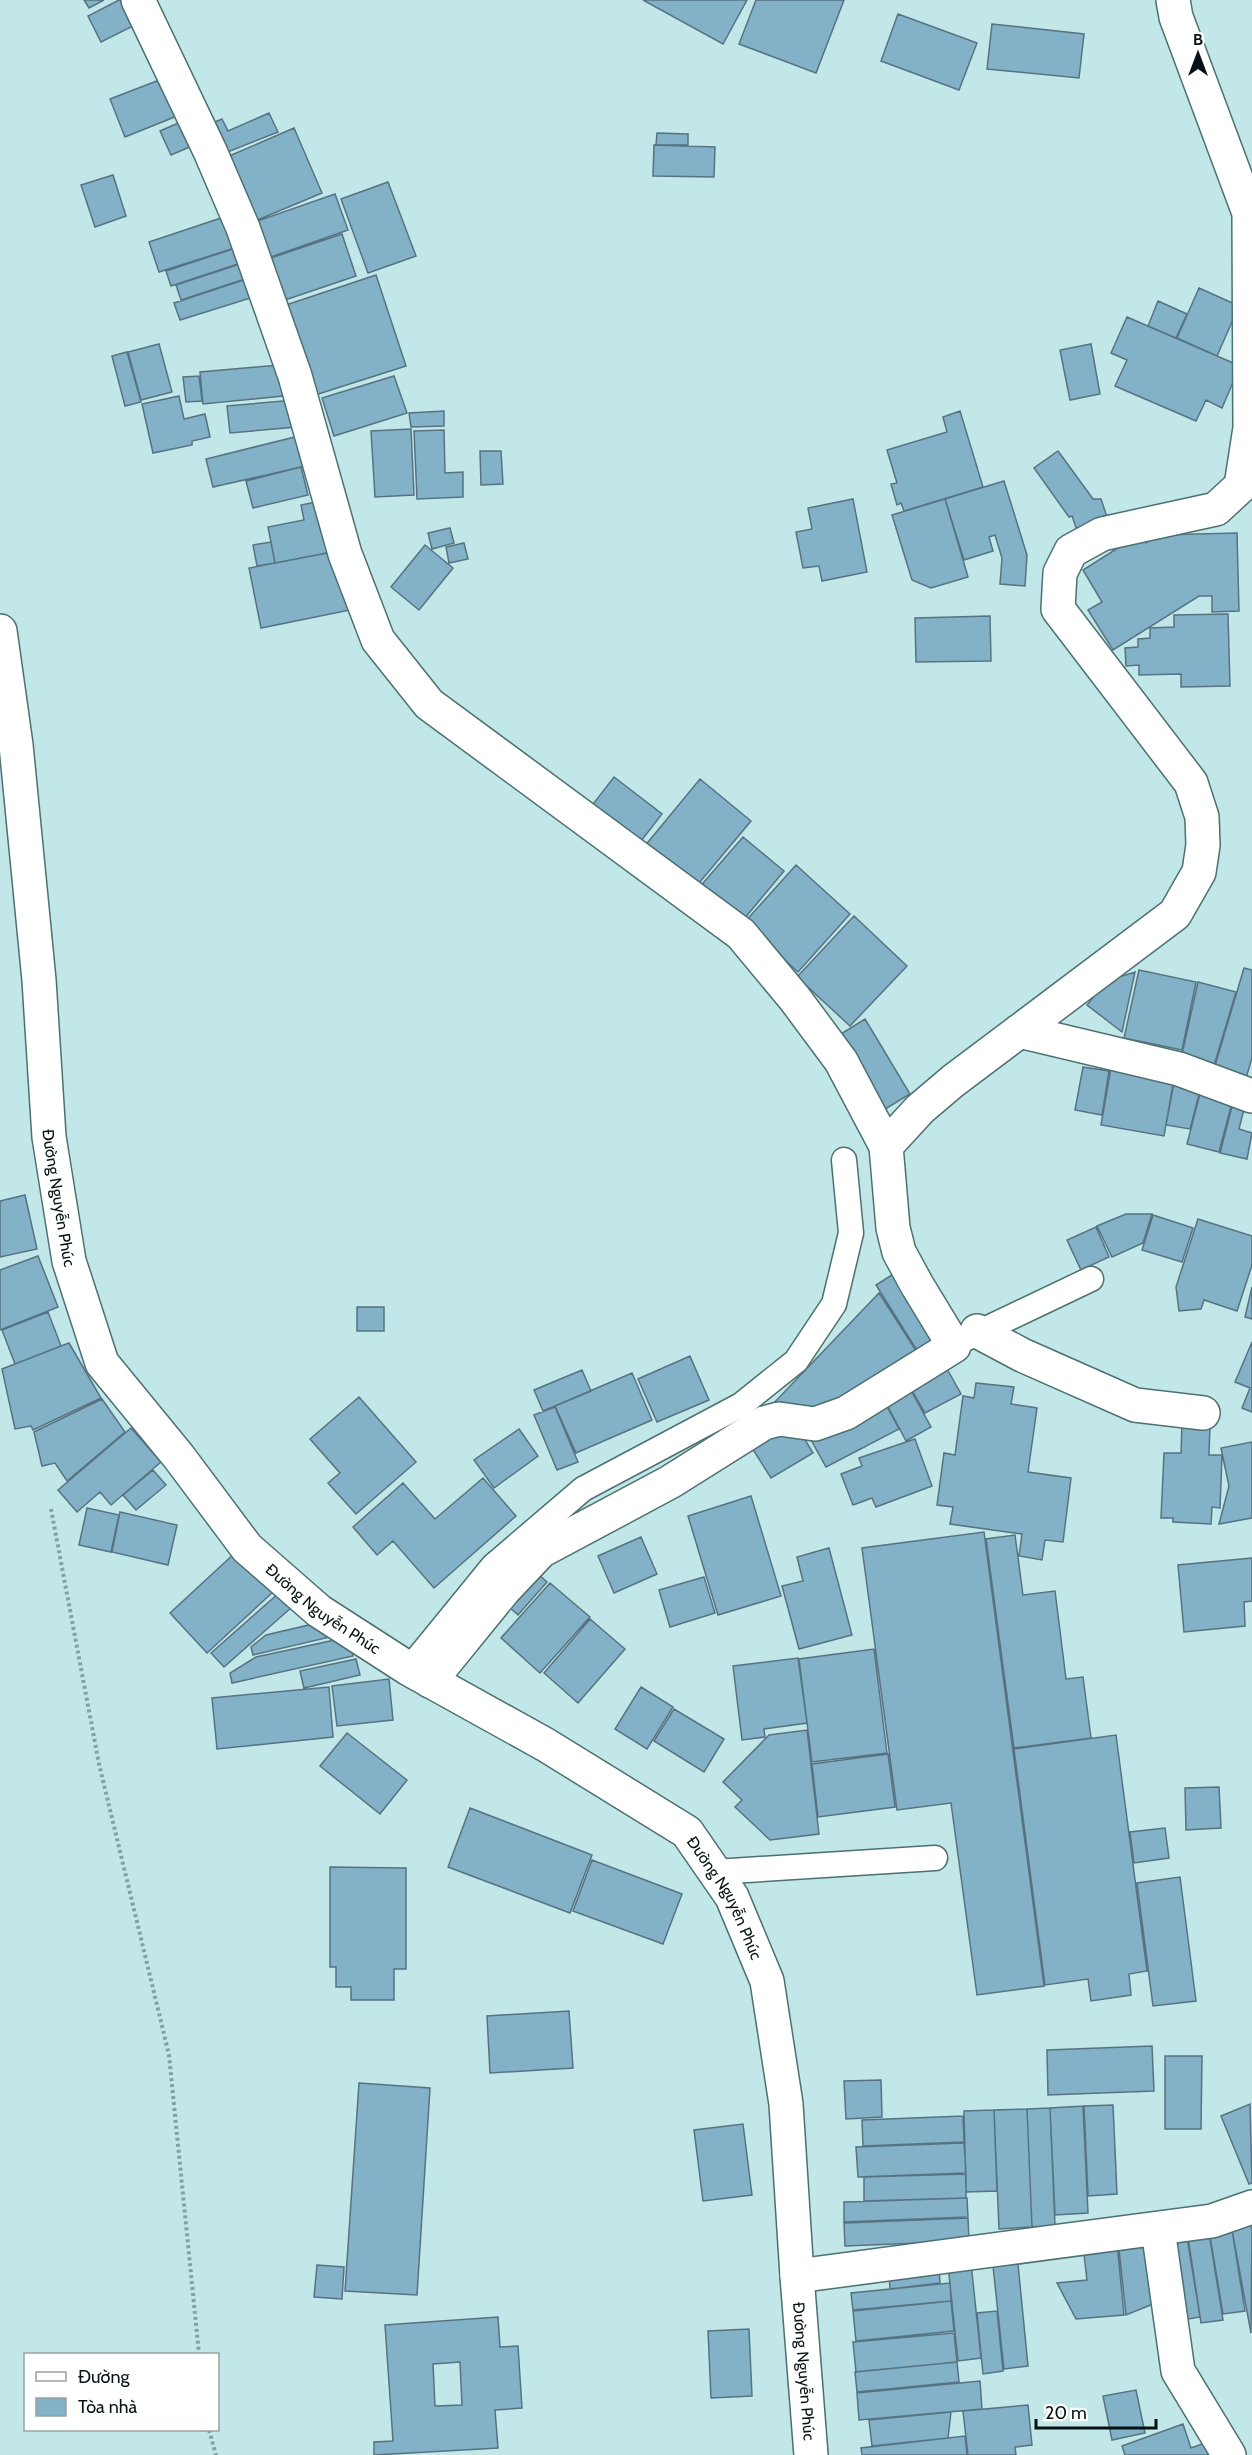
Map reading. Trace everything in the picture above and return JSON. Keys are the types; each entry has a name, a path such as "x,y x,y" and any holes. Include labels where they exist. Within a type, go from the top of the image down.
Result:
{"street":[{"path":"138,0 210,151 243,228 295,376 345,554 378,640 429,704 741,934 795,999 841,1061 886,1146 893,1228 899,1252 966,1339 1022,1355 1135,1405 1203,1413"},
{"path":"886,1146 920,1109 953,1081 1174,914 1199,872 1203,845 1202,817 1191,783 1058,609 1060,573 1071,551 1102,534 1216,509 1241,486 1250,428 1249,213 1176,17 1173,0"},
{"name":"Đường Nguyễn Phúc","path":"0,631 16,745 39,980 49,1137 69,1261 102,1363 179,1457 247,1548 319,1611 420,1675 546,1745 687,1832 732,1897 767,1981 786,2104 812,2455"},
{"path":"1019,1031 1179,1069 1252,1096"},
{"path":"420,1675 541,1551 670,1482 764,1423 778,1419 815,1424 846,1413 966,1339"},
{"path":"797,2276 1212,2222 1252,2207"},
{"path":"1158,2229 1178,2371 1229,2455"}],"lane":[{"path":"420,1675 493,1566 583,1489 741,1405 796,1361 834,1304 849,1243 851,1233 844,1161"},
{"path":"966,1339 1091,1279"},
{"path":"715,1872 935,1858"}],"path":[{"path":"51,1509 99,1764 169,2055 199,2353"},
{"path":"209,2431 216,2455"}],"building":[{"path":"84,0 104,0 89,8"},
{"path":"119,0 125,0 137,24 101,42 88,16"},
{"path":"643,0 747,0 723,44"},
{"path":"756,0 844,0 816,73 739,44"},
{"path":"898,14 977,43 959,90 881,61"},
{"path":"992,24 1084,34 1079,78 987,69"},
{"path":"162,79 177,116 125,137 110,99"},
{"path":"269,113 278,132 220,155 208,125 222,119 228,131"},
{"path":"183,121 194,145 171,155 160,131"},
{"path":"294,128 322,193 255,221 227,157"},
{"path":"657,133 688,134 688,145 656,145"},
{"path":"654,145 715,147 714,177 653,176"},
{"path":"113,175 126,216 95,227 81,185"},
{"path":"388,182 416,256 368,273 341,199"},
{"path":"335,194 348,230 265,259 252,223"},
{"path":"233,214 244,245 159,272 149,242"},
{"path":"342,234 356,276 279,302 265,260"},
{"path":"242,246 247,261 171,286 166,271"},
{"path":"249,261 254,276 181,300 176,285"},
{"path":"376,275 406,366 312,396 283,306"},
{"path":"256,276 263,294 180,320 174,303"},
{"path":"1199,288 1239,306 1217,356 1177,338"},
{"path":"1158,301 1187,314 1176,338 1148,326"},
{"path":"1127,317 1240,366 1222,408 1206,400 1196,421 1115,386 1127,360 1111,353"},
{"path":"159,344 172,392 141,400 128,352"},
{"path":"1091,344 1100,394 1070,400 1060,350"},
{"path":"127,352 141,402 125,406 112,356"},
{"path":"290,364 293,395 203,404 200,372"},
{"path":"199,376 202,401 186,402 183,377"},
{"path":"394,376 407,413 334,436 322,398"},
{"path":"179,396 184,419 205,414 210,437 192,441 192,445 153,453 142,404"},
{"path":"294,400 296,427 230,433 227,406"},
{"path":"444,411 444,426 411,427 409,413"},
{"path":"960,411 983,487 904,511 901,503 897,505 891,484 897,483 887,450 947,432 943,417"},
{"path":"411,429 414,495 375,497 371,431"},
{"path":"444,430 445,473 463,472 463,497 417,499 414,431"},
{"path":"303,435 310,465 213,487 206,459"},
{"path":"480,451 501,451 503,484 481,485"},
{"path":"1058,451 1093,499 1101,499 1109,523 1078,533 1072,516 1069,517 1034,468"},
{"path":"301,467 308,495 253,508 246,481"},
{"path":"1004,481 1027,555 1025,586 1000,584 1002,558 995,535 989,537 993,551 964,560 945,499"},
{"path":"853,499 867,572 822,581 819,566 803,568 796,532 812,529 808,508"},
{"path":"945,499 968,577 931,588 912,580 892,515"},
{"path":"326,500 337,551 275,563 268,527 304,520 301,505"},
{"path":"450,528 454,543 432,549 428,533"},
{"path":"1237,533 1239,611 1212,612 1212,596 1199,596 1113,650 1088,610 1102,602 1083,570 1140,534 1146,543 1158,535"},
{"path":"271,542 275,563 257,566 253,545"},
{"path":"464,543 468,559 449,563 446,547"},
{"path":"425,545 453,568 419,610 391,587"},
{"path":"338,551 350,610 261,628 249,568"},
{"path":"1228,614 1230,686 1181,687 1181,674 1139,675 1139,665 1126,666 1125,648 1138,647 1138,639 1150,638 1150,628 1174,627 1174,615"},
{"path":"990,616 991,661 916,662 915,618"},
{"path":"614,777 662,814 638,845 590,808"},
{"path":"700,779 751,821 694,889 644,847"},
{"path":"743,837 784,871 739,925 697,890"},
{"path":"796,865 850,914 798,972 744,923"},
{"path":"854,916 907,966 850,1026 797,977"},
{"path":"1244,968 1252,970 1252,1058 1246,1078 1214,1069"},
{"path":"1139,970 1196,982 1182,1050 1124,1038"},
{"path":"1135,972 1122,1032 1087,1005 1106,981"},
{"path":"1198,982 1236,992 1213,1069 1181,1059"},
{"path":"865,1019 910,1094 882,1111 836,1037"},
{"path":"1112,1062 1175,1073 1164,1136 1101,1125"},
{"path":"1083,1067 1109,1071 1102,1115 1075,1110"},
{"path":"1175,1077 1202,1083 1190,1129 1166,1125"},
{"path":"1203,1082 1235,1091 1219,1152 1187,1144"},
{"path":"1235,1095 1247,1097 1239,1129 1252,1133 1247,1159 1220,1153"},
{"path":"25,1195 37,1249 0,1257 0,1201"},
{"path":"1126,1214 1152,1214 1143,1243 1112,1257 1097,1226"},
{"path":"1153,1215 1193,1228 1182,1262 1142,1250"},
{"path":"1198,1219 1252,1236 1252,1265 1237,1311 1204,1300 1201,1309 1179,1311 1176,1287"},
{"path":"1096,1227 1109,1257 1081,1270 1067,1240"},
{"path":"38,1256 58,1307 0,1330 0,1270"},
{"path":"898,1271 945,1346 923,1360 876,1285"},
{"path":"1252,1287 1252,1319 1245,1317"},
{"path":"879,1293 922,1360 818,1419 770,1407"},
{"path":"357,1307 384,1307 384,1331 357,1331"},
{"path":"48,1312 61,1346 15,1364 2,1330"},
{"path":"1252,1342 1252,1412 1242,1408 1250,1388 1235,1382"},
{"path":"69,1343 101,1398 33,1430 31,1426 15,1429 2,1369"},
{"path":"690,1356 709,1400 657,1422 638,1379"},
{"path":"946,1367 961,1394 925,1413 910,1387"},
{"path":"582,1370 591,1391 543,1411 534,1390"},
{"path":"632,1373 652,1420 576,1453 555,1406"},
{"path":"976,1383 1014,1387 1011,1404 1037,1408 1028,1472 1071,1478 1063,1542 1045,1540 1042,1560 1019,1556 1022,1534 950,1524 953,1507 937,1505 944,1453 955,1455 963,1396 974,1398"},
{"path":"908,1385 931,1427 906,1441 884,1399"},
{"path":"359,1397 416,1462 356,1514 328,1483 340,1473 310,1439"},
{"path":"102,1399 125,1432 67,1481 55,1463 42,1466 34,1432"},
{"path":"883,1399 899,1429 826,1467 810,1438"},
{"path":"555,1407 578,1462 557,1470 534,1415"},
{"path":"795,1423 813,1453 771,1478 752,1448"},
{"path":"1182,1423 1210,1424 1209,1455 1222,1455 1220,1508 1212,1507 1211,1524 1173,1522 1173,1518 1161,1518 1164,1453 1181,1453"},
{"path":"131,1428 161,1462 111,1505 100,1492 77,1512 58,1490"},
{"path":"519,1429 538,1456 494,1488 474,1460"},
{"path":"915,1439 932,1486 876,1507 872,1498 853,1505 841,1474 862,1466 859,1458"},
{"path":"1252,1442 1252,1518 1219,1524 1229,1486 1221,1448"},
{"path":"153,1470 166,1485 136,1510 123,1495"},
{"path":"483,1478 516,1516 434,1588 393,1541 377,1555 353,1527 403,1483 435,1519"},
{"path":"751,1496 781,1596 718,1615 688,1516"},
{"path":"87,1508 119,1515 111,1552 79,1545"},
{"path":"120,1512 177,1525 168,1565 112,1552"},
{"path":"984,1532 1044,1986 977,1995 951,1803 897,1810 862,1548"},
{"path":"1015,1535 1023,1595 1055,1591 1066,1679 1083,1677 1091,1738 1014,1748 986,1539"},
{"path":"641,1537 657,1574 614,1593 598,1556"},
{"path":"829,1548 852,1635 799,1649 782,1586 803,1581 797,1557"},
{"path":"236,1552 273,1592 207,1653 170,1613"},
{"path":"1252,1558 1252,1601 1244,1602 1245,1626 1184,1632 1178,1565"},
{"path":"536,1572 547,1582 518,1615 507,1605"},
{"path":"704,1577 715,1613 670,1627 659,1590"},
{"path":"550,1583 590,1617 540,1673 501,1638"},
{"path":"279,1593 292,1607 224,1667 211,1653"},
{"path":"590,1619 625,1649 578,1703 544,1673"},
{"path":"326,1621 330,1637 253,1655 251,1647 266,1635"},
{"path":"349,1637 353,1656 232,1683 230,1673 256,1657"},
{"path":"874,1649 887,1753 812,1762 799,1659"},
{"path":"798,1658 807,1723 764,1729 765,1737 742,1740 733,1666"},
{"path":"356,1659 360,1675 304,1688 300,1671"},
{"path":"389,1679 393,1720 337,1726 332,1686"},
{"path":"329,1687 333,1737 217,1749 212,1698"},
{"path":"641,1687 673,1707 647,1749 615,1729"},
{"path":"674,1709 724,1739 704,1772 654,1741"},
{"path":"807,1730 819,1834 770,1840 735,1807 742,1800 723,1782 769,1735"},
{"path":"347,1733 407,1780 380,1814 320,1766"},
{"path":"1116,1735 1147,1971 1129,1974 1131,1995 1091,2001 1088,1979 1045,1985 1014,1749"},
{"path":"888,1754 895,1807 818,1817 812,1764"},
{"path":"1219,1787 1221,1828 1186,1830 1185,1788"},
{"path":"470,1808 592,1855 570,1913 448,1867"},
{"path":"1165,1828 1169,1858 1134,1863 1130,1832"},
{"path":"592,1860 682,1894 663,1944 573,1911"},
{"path":"330,1867 406,1868 406,1969 394,1969 394,2000 351,2000 351,1987 336,1987 336,1967 330,1967"},
{"path":"1180,1877 1196,2001 1153,2006 1137,1883"},
{"path":"569,2011 573,2068 490,2073 487,2016"},
{"path":"1152,2046 1154,2091 1048,2095 1047,2050"},
{"path":"1165,2056 1202,2056 1201,2129 1165,2129"},
{"path":"881,2080 882,2117 846,2119 844,2081"},
{"path":"359,2083 430,2088 417,2295 345,2291"},
{"path":"1250,2104 1252,2183 1249,2184 1221,2116"},
{"path":"1113,2105 1117,2194 1088,2196 1084,2106"},
{"path":"1083,2106 1088,2213 1055,2215 1050,2108"},
{"path":"1050,2108 1055,2226 1032,2227 1027,2109"},
{"path":"1027,2109 1032,2227 999,2229 994,2110"},
{"path":"994,2110 997,2191 966,2192 964,2111"},
{"path":"963,2116 964,2142 863,2146 862,2120"},
{"path":"743,2124 752,2195 703,2201 694,2130"},
{"path":"964,2143 966,2173 858,2177 856,2147"},
{"path":"966,2174 966,2198 864,2201 864,2177"},
{"path":"967,2198 968,2217 844,2222 844,2202"},
{"path":"968,2218 969,2241 845,2246 844,2223"},
{"path":"1249,2223 1252,2229 1251,2333 1232,2230"},
{"path":"1232,2230 1245,2311 1223,2314 1210,2236"},
{"path":"1209,2233 1223,2320 1201,2323 1188,2237"},
{"path":"1156,2236 1163,2300 1126,2315 1118,2240"},
{"path":"1187,2237 1200,2317 1178,2321 1165,2241"},
{"path":"1117,2243 1124,2315 1076,2319 1057,2283 1087,2280 1083,2246"},
{"path":"1017,2254 1028,2366 1004,2369 992,2257"},
{"path":"971,2263 981,2358 958,2361 948,2265"},
{"path":"317,2265 344,2267 342,2299 314,2297"},
{"path":"939,2269 940,2283 890,2289 889,2274"},
{"path":"950,2283 951,2301 853,2310 851,2293"},
{"path":"951,2301 954,2331 856,2341 853,2311"},
{"path":"997,2311 1003,2371 983,2374 977,2313"},
{"path":"498,2317 500,2347 518,2346 522,2408 495,2410 498,2448 374,2455 374,2442 393,2441 385,2325","holes":["460,2362 462,2405 435,2406 433,2364"]},
{"path":"749,2329 752,2396 711,2398 708,2331"},
{"path":"954,2333 957,2362 856,2372 853,2342"},
{"path":"957,2362 959,2382 857,2392 855,2372"},
{"path":"980,2381 982,2409 859,2420 857,2393"},
{"path":"1136,2390 1145,2433 1112,2440 1103,2396"},
{"path":"1028,2405 1032,2445 1015,2447 1016,2455 968,2455 963,2411"},
{"path":"951,2412 948,2438 872,2446 869,2420"},
{"path":"1183,2424 1191,2448 1208,2442 1213,2455 1125,2455 1122,2446"},
{"path":"965,2436 967,2455 862,2455 861,2448"}]}
